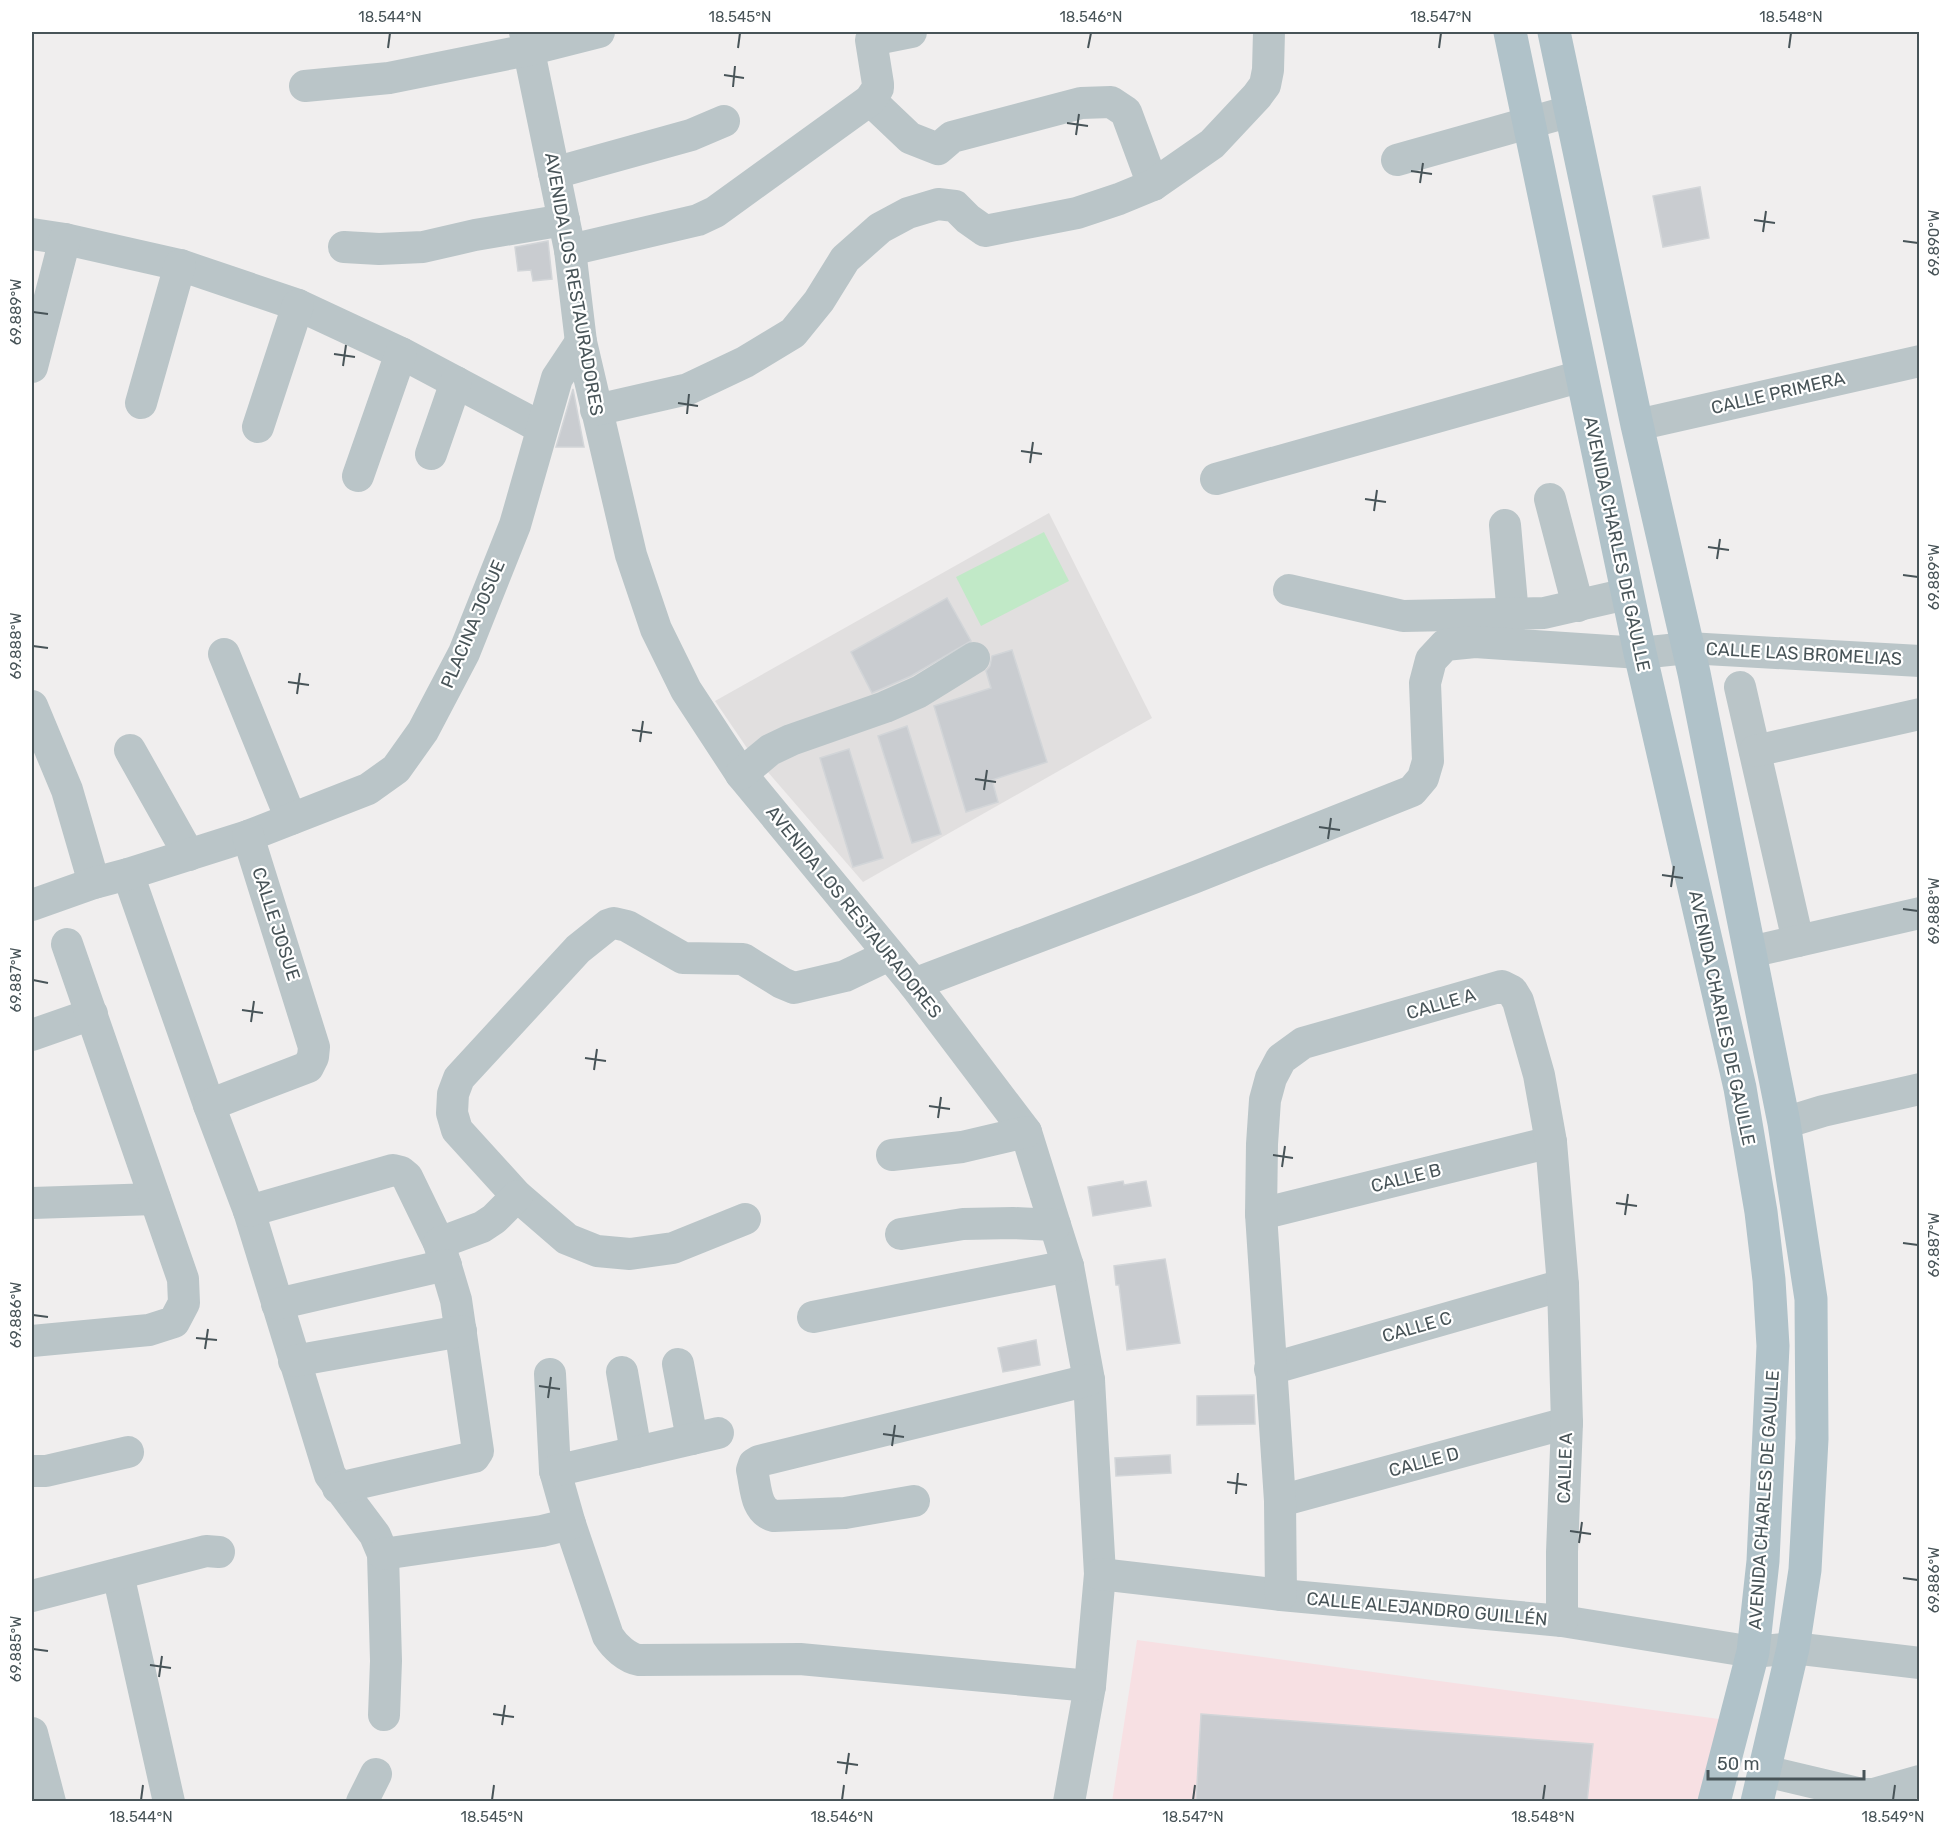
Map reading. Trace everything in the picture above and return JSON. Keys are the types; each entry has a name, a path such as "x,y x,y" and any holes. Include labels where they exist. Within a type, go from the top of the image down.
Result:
{"main road":[{"name":"AVENIDA CHARLES DE GAULLE","path":"1510,32 1627,594 1740,1088 1764,1234 1773,1346 1763,1561 1753,1652 1714,1802"},
{"path":"1554,32 1637,425 1688,648 1750,952 1784,1123 1811,1299 1811,1451 1805,1570 1793,1648 1760,1794"}],"street":[{"path":"305,86 389,78 526,41 599,32"},
{"path":"570,250 707,217 870,100 878,84 862,36 911,32"},
{"path":"596,410 688,389 745,362 793,333 819,301 845,259 880,228 908,213 938,204 956,206 968,219 985,231 1077,213 1153,185 1212,144 1257,96 1265,85 1268,70 1269,32"},
{"name":"AVENIDA LOS RESTAURADORES","path":"526,41 570,250 581,342 596,410 631,555 656,629 686,690 741,774 914,984 1026,1132 1068,1266 1089,1380 1100,1574 1090,1686 1069,1802"},
{"path":"870,100 910,138 938,149 952,137 1081,103 1111,102 1126,112 1153,185"},
{"path":"1397,160 1571,111"},
{"path":"554,173 691,135 724,121"},
{"path":"344,247 379,249 423,247 474,235 564,220"},
{"path":"32,234 65,239 180,266 298,305 401,353 542,428"},
{"path":"32,367 65,239"},
{"path":"141,403 180,266"},
{"path":"258,428 298,305"},
{"name":"PLACINA JOSUE","path":"32,905 94,883 248,836 368,789 396,769 423,731 464,653 515,525 557,378 581,342"},
{"path":"358,476 401,353"},
{"name":"CALLE PRIMERA","path":"1637,425 1920,361"},
{"path":"1216,479 1582,376"},
{"path":"431,454 456,382"},
{"path":"1550,500 1578,606"},
{"path":"1505,525 1513,615"},
{"path":"1289,590 1403,616 1544,613 1627,594"},
{"name":"CALLE LAS BROMELIAS","path":"914,984 1193,878 1412,790 1423,778 1428,761 1425,683 1431,660 1445,645 1475,642 1640,653 1688,648 1920,661"},
{"path":"224,654 291,819"},
{"path":"741,774 770,750 919,692 974,658"},
{"path":"1740,687 1798,941"},
{"path":"32,706 67,790 94,883"},
{"path":"1755,751 1920,714"},
{"path":"130,750 189,855"},
{"name":"CALLE JOSUE","path":"208,1105 308,1066 313,1057 314,1047 304,1011 248,836"},
{"path":"128,874 208,1105 249,1211 330,1475 375,1535 383,1554 386,1620 384,1715"},
{"path":"1750,952 1920,913"},
{"path":"746,1219 673,1248 630,1254 597,1251 567,1239 517,1196 457,1130 452,1113 453,1094 459,1078 578,949 608,925 614,923 627,926 683,958 743,959 794,988 845,976 889,955"},
{"path":"32,1341 149,1330 174,1322 184,1303 183,1279 67,944"},
{"name":"CALLE A","path":"1281,1595 1280,1501 1261,1214 1265,1100 1271,1078 1281,1059 1303,1043 1502,986 1512,991 1518,1001 1539,1075 1551,1142 1563,1285 1567,1423 1562,1621"},
{"path":"32,1035 92,1014"},
{"path":"1784,1123 1823,1111 1920,1089"},
{"path":"892,1155 962,1146 1026,1132"},
{"name":"CALLE B","path":"1261,1214 1551,1142"},
{"path":"249,1211 393,1170 407,1177 443,1254 456,1300 477,1455 338,1488"},
{"path":"277,1304 443,1254 494,1219 517,1196"},
{"path":"32,1203 156,1198"},
{"path":"902,1234 963,1224 1055,1225"},
{"path":"813,1317 1068,1266"},
{"name":"CALLE C","path":"1270,1369 1563,1285"},
{"path":"294,1361 461,1331"},
{"path":"555,1471 705,1436 678,1364"},
{"path":"622,1372 636,1452"},
{"path":"550,1374 555,1471 570,1524 608,1636 634,1659 800,1659 1090,1686"},
{"path":"914,1501 845,1513 774,1516 765,1514 760,1507 752,1470 754,1464 759,1461 1089,1380"},
{"name":"CALLE D","path":"1280,1501 1567,1423"},
{"path":"32,1471 46,1471 128,1452"},
{"path":"383,1554 542,1531 570,1524"},
{"path":"32,1596 206,1551 219,1552"},
{"path":"118,1574 169,1802"},
{"name":"CALLE ALEJANDRO GUILLÉN","path":"1100,1574 1281,1595 1562,1621 1753,1652 1793,1648 1920,1663"},
{"path":"32,1733 50,1802"},
{"path":"362,1802 376,1774"},
{"path":"1760,1794 1874,1794 1920,1781"}],"shaded area":[{"path":"1049,513 1152,718 863,882 747,748 715,701"},
{"path":"1137,1640 1734,1721 1703,1801 1112,1802"}],"green space":[{"path":"1044,532 1069,581 981,626 956,577"}],"building":[{"path":"1700,187 1709,238 1663,247 1653,196"},
{"path":"548,241 552,279 533,281 531,270 518,271 515,247"},
{"path":"573,389 584,447 556,447"},
{"path":"947,598 971,641 911,676 872,693 851,652"},
{"path":"1012,650 1047,762 992,780 998,802 966,812 934,706 991,688 986,671 990,666 992,656"},
{"path":"907,726 941,834 912,843 878,736"},
{"path":"849,749 883,858 853,867 820,758"},
{"path":"1123,1181 1124,1185 1146,1181 1151,1206 1093,1216 1088,1187"},
{"path":"1165,1259 1180,1343 1127,1350 1119,1285 1116,1285 1114,1266"},
{"path":"1036,1340 1040,1365 1003,1372 998,1348"},
{"path":"1254,1395 1255,1424 1197,1425 1197,1396"},
{"path":"1170,1455 1171,1473 1116,1476 1115,1458"},
{"path":"1201,1714 1593,1744 1587,1802 1196,1802"}]}
